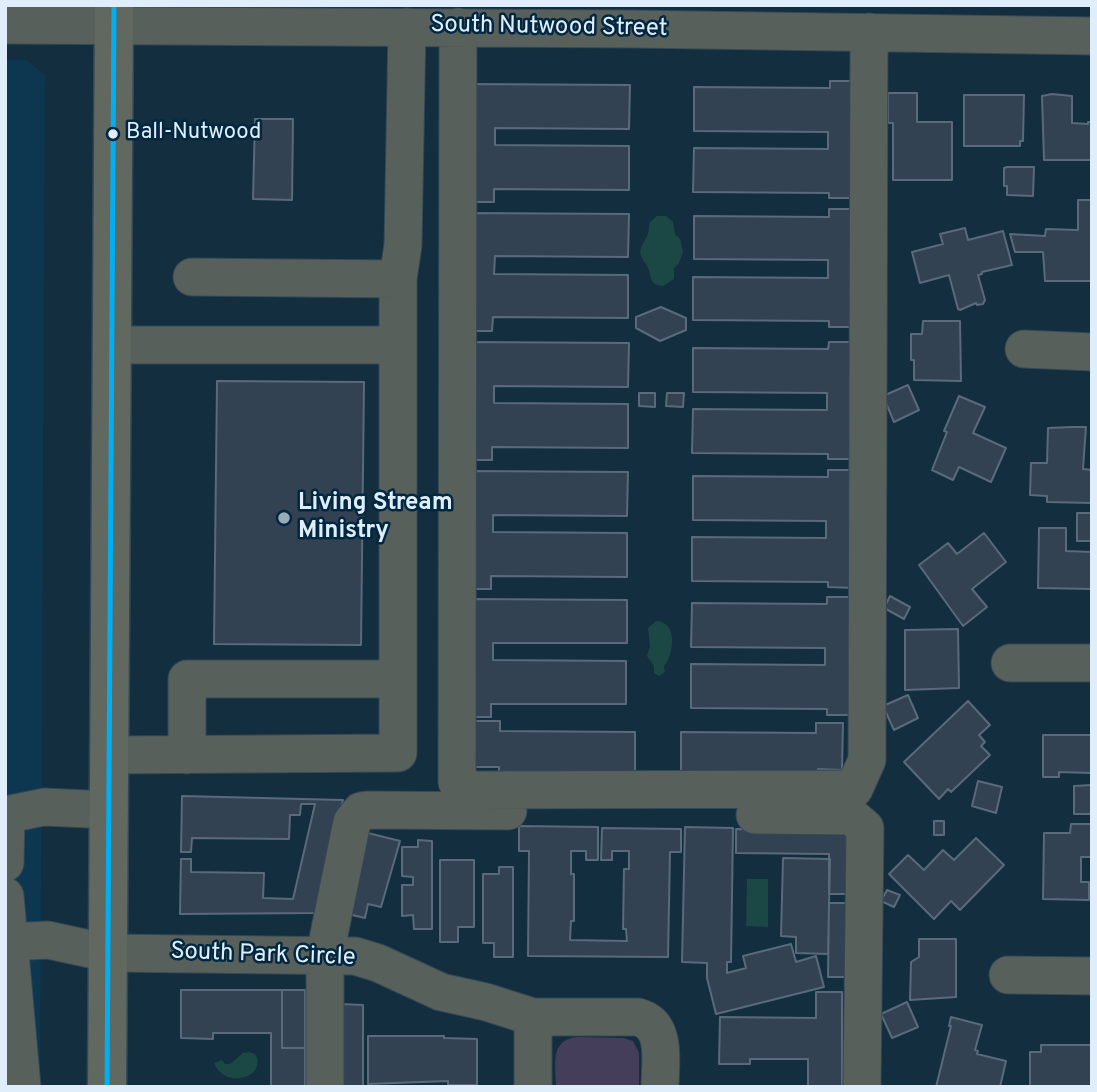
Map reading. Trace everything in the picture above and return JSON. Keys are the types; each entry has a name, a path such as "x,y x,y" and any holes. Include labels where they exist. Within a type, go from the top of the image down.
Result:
{"main road":[{"path":"107,1087 114,16"}],"street":[{"name":"South Nutwood Street","path":"5,24 114,16 407,27 1092,36"},
{"path":"109,755 398,753 398,279 404,244 407,27"},
{"path":"458,27 457,782 473,790 855,789 867,760 869,32"},
{"path":"192,277 398,279"},
{"path":"112,345 398,345"},
{"path":"1024,349 1092,352"},
{"path":"1010,663 1092,663"},
{"path":"187,755 187,679 398,679"},
{"path":"5,863 6,815 44,807 109,810"},
{"path":"325,1087 325,954 352,822 361,811 851,816 865,828 862,1087"},
{"path":"5,896 22,1087"},
{"name":"South Park Circle","path":"7,942 48,940 108,953 355,956 441,992 486,1002 533,1017 638,1017 646,1019 656,1029 660,1041 660,1087"},
{"path":"1008,975 1092,976"},
{"path":"533,1017 533,1087"}],"shaded area":[{"path":"5,59 27,60 45,75 40,1087 5,1087"},
{"path":"657,216 666,216 673,222 683,252 674,268 674,279 663,286 653,283 641,254 650,222"},
{"path":"656,621 668,626 672,639 668,661 664,666 665,672 659,676 654,673 654,666 647,656 650,647 648,628"},
{"path":"747,879 768,879 768,927 746,926"},
{"path":"624,1038 633,1041 639,1053 639,1087 556,1087 555,1063 558,1049 567,1039"},
{"path":"243,1053 255,1054 258,1062 251,1074 244,1077 227,1077 214,1063 222,1060 225,1064 230,1064"}],"building":[{"path":"830,81 855,81 855,198 829,198 829,193 693,192 694,148 828,149 828,132 694,131 694,87 830,88"},
{"path":"469,84 630,85 629,129 495,128 495,145 629,146 629,190 494,189 494,202 468,202"},
{"path":"888,93 917,93 917,122 952,122 952,180 893,180 893,123 888,123"},
{"path":"964,95 1024,95 1023,141 1020,141 1020,146 964,146"},
{"path":"1042,96 1072,96 1072,123 1092,122 1092,160 1044,160"},
{"path":"255,119 293,119 292,200 253,199"},
{"path":"1034,167 1033,196 1007,195 1004,168"},
{"path":"1078,200 1092,200 1092,281 1045,281 1043,252 1015,252 1010,234 1045,236 1046,229 1078,230"},
{"path":"829,209 855,209 854,327 829,327 829,321 693,320 693,277 828,278 828,260 694,259 694,216 829,217"},
{"path":"468,213 629,214 628,257 495,256 494,274 628,275 628,318 493,317 492,331 467,331"},
{"path":"965,228 968,240 1003,231 1012,265 978,275 985,300 983,304 976,303 960,310 949,275 920,283 912,252 943,244 940,234"},
{"path":"661,307 686,318 686,330 660,341 636,328 636,317"},
{"path":"923,321 960,321 961,381 914,380 911,334 922,334"},
{"path":"468,342 629,343 628,387 494,386 494,403 628,404 628,448 492,447 492,460 467,460"},
{"path":"829,342 854,342 853,459 828,459 828,454 692,453 693,409 827,410 827,393 693,392 693,348 828,349"},
{"path":"217,381 364,382 361,645 214,644"},
{"path":"908,385 919,410 894,422 883,396"},
{"path":"639,393 655,393 655,407 639,406"},
{"path":"667,393 684,393 683,407 666,406"},
{"path":"959,396 985,407 973,433 1006,448 991,482 959,467 953,480 932,470"},
{"path":"1086,427 1083,469 1092,470 1092,503 1047,502 1047,496 1030,495 1031,463 1047,463 1048,428"},
{"path":"828,470 854,470 853,588 828,587 828,582 692,581 692,537 826,538 826,521 693,520 693,476 828,477"},
{"path":"467,471 628,472 627,516 493,515 493,532 627,533 627,577 491,576 491,589 466,589"},
{"path":"1077,513 1092,513 1092,541 1077,541"},
{"path":"1039,528 1066,528 1066,551 1092,552 1092,589 1038,588"},
{"path":"984,533 1006,562 972,589 987,607 963,626 919,565 948,543 957,554"},
{"path":"890,596 910,607 904,619 884,608"},
{"path":"827,597 853,597 852,715 827,715 827,709 691,708 691,664 825,665 825,648 691,647 692,603 827,604"},
{"path":"467,599 627,600 627,643 493,643 493,660 626,661 626,704 491,704 491,717 466,717"},
{"path":"958,629 959,688 905,690 905,630"},
{"path":"908,695 918,718 894,730 883,706"},
{"path":"968,701 990,725 979,735 985,742 981,746 990,755 951,792 948,789 939,799 904,762"},
{"path":"474,721 500,721 500,731 635,732 635,776 499,776 499,767 474,767"},
{"path":"816,723 843,723 842,770 818,769 818,778 681,777 681,732 816,733"},
{"path":"1043,735 1092,735 1092,773 1059,772 1059,777 1043,777"},
{"path":"978,781 1002,787 996,813 972,806"},
{"path":"1092,785 1092,814 1074,814 1074,786"},
{"path":"182,796 343,800 316,913 180,914 181,859 191,859 191,872 264,873 263,898 293,899 315,804 301,804 300,815 290,815 289,839 192,838 191,852 181,852"},
{"path":"934,821 944,821 944,835 934,835"},
{"path":"1071,824 1092,824 1092,857 1081,857 1081,882 1089,882 1089,900 1043,899 1044,833 1070,833"},
{"path":"519,826 598,827 598,860 586,860 586,851 571,851 574,921 571,921 570,940 627,941 626,929 623,929 624,869 629,869 629,851 612,851 612,860 601,860 602,828 681,829 681,852 670,852 668,957 528,956 529,851 519,851"},
{"path":"685,827 733,828 731,962 727,962 727,973 746,968 743,956 791,944 796,962 816,956 824,987 716,1014 707,978 707,963 682,962"},
{"path":"736,829 850,830 849,894 829,894 829,854 736,853"},
{"path":"368,833 400,841 381,907 368,904 365,918 348,914"},
{"path":"976,838 1004,865 960,910 951,901 934,919 889,874 908,855 924,870 943,850 954,860"},
{"path":"418,840 432,841 432,929 414,929 413,915 402,916 402,885 413,885 413,877 402,876 402,847 418,847"},
{"path":"783,858 830,859 828,954 796,953 796,937 781,936"},
{"path":"440,860 474,860 474,927 458,927 458,942 440,942"},
{"path":"499,867 513,867 513,957 494,957 494,943 483,943 483,874 499,874"},
{"path":"887,890 900,895 894,907 881,901"},
{"path":"829,903 850,903 849,977 828,977"},
{"path":"919,939 956,939 956,997 910,1000 911,962 919,957"},
{"path":"181,990 282,990 282,1048 305,1048 305,1087 271,1087 271,1033 213,1033 213,1039 181,1038"},
{"path":"282,990 305,990 305,1048 282,1048"},
{"path":"816,992 842,992 842,1087 808,1087 808,1059 750,1059 750,1064 719,1064 720,1017 816,1018"},
{"path":"907,1002 918,1027 892,1038 881,1014"},
{"path":"340,1004 363,1005 363,1087 340,1087"},
{"path":"951,1017 982,1025 975,1050 978,1051 977,1054 1006,1061 1000,1087 936,1087"},
{"path":"368,1036 477,1039 477,1085 448,1085 448,1081 368,1084"},
{"path":"1041,1045 1092,1045 1092,1087 1030,1087 1030,1052 1041,1052"}],"transit line":[{"path":"107,1087 114,5"}],"place":[{"name":"Ball-Nutwood","path":"113,134"},
{"name":"Living Stream Ministry","path":"284,518"}]}
